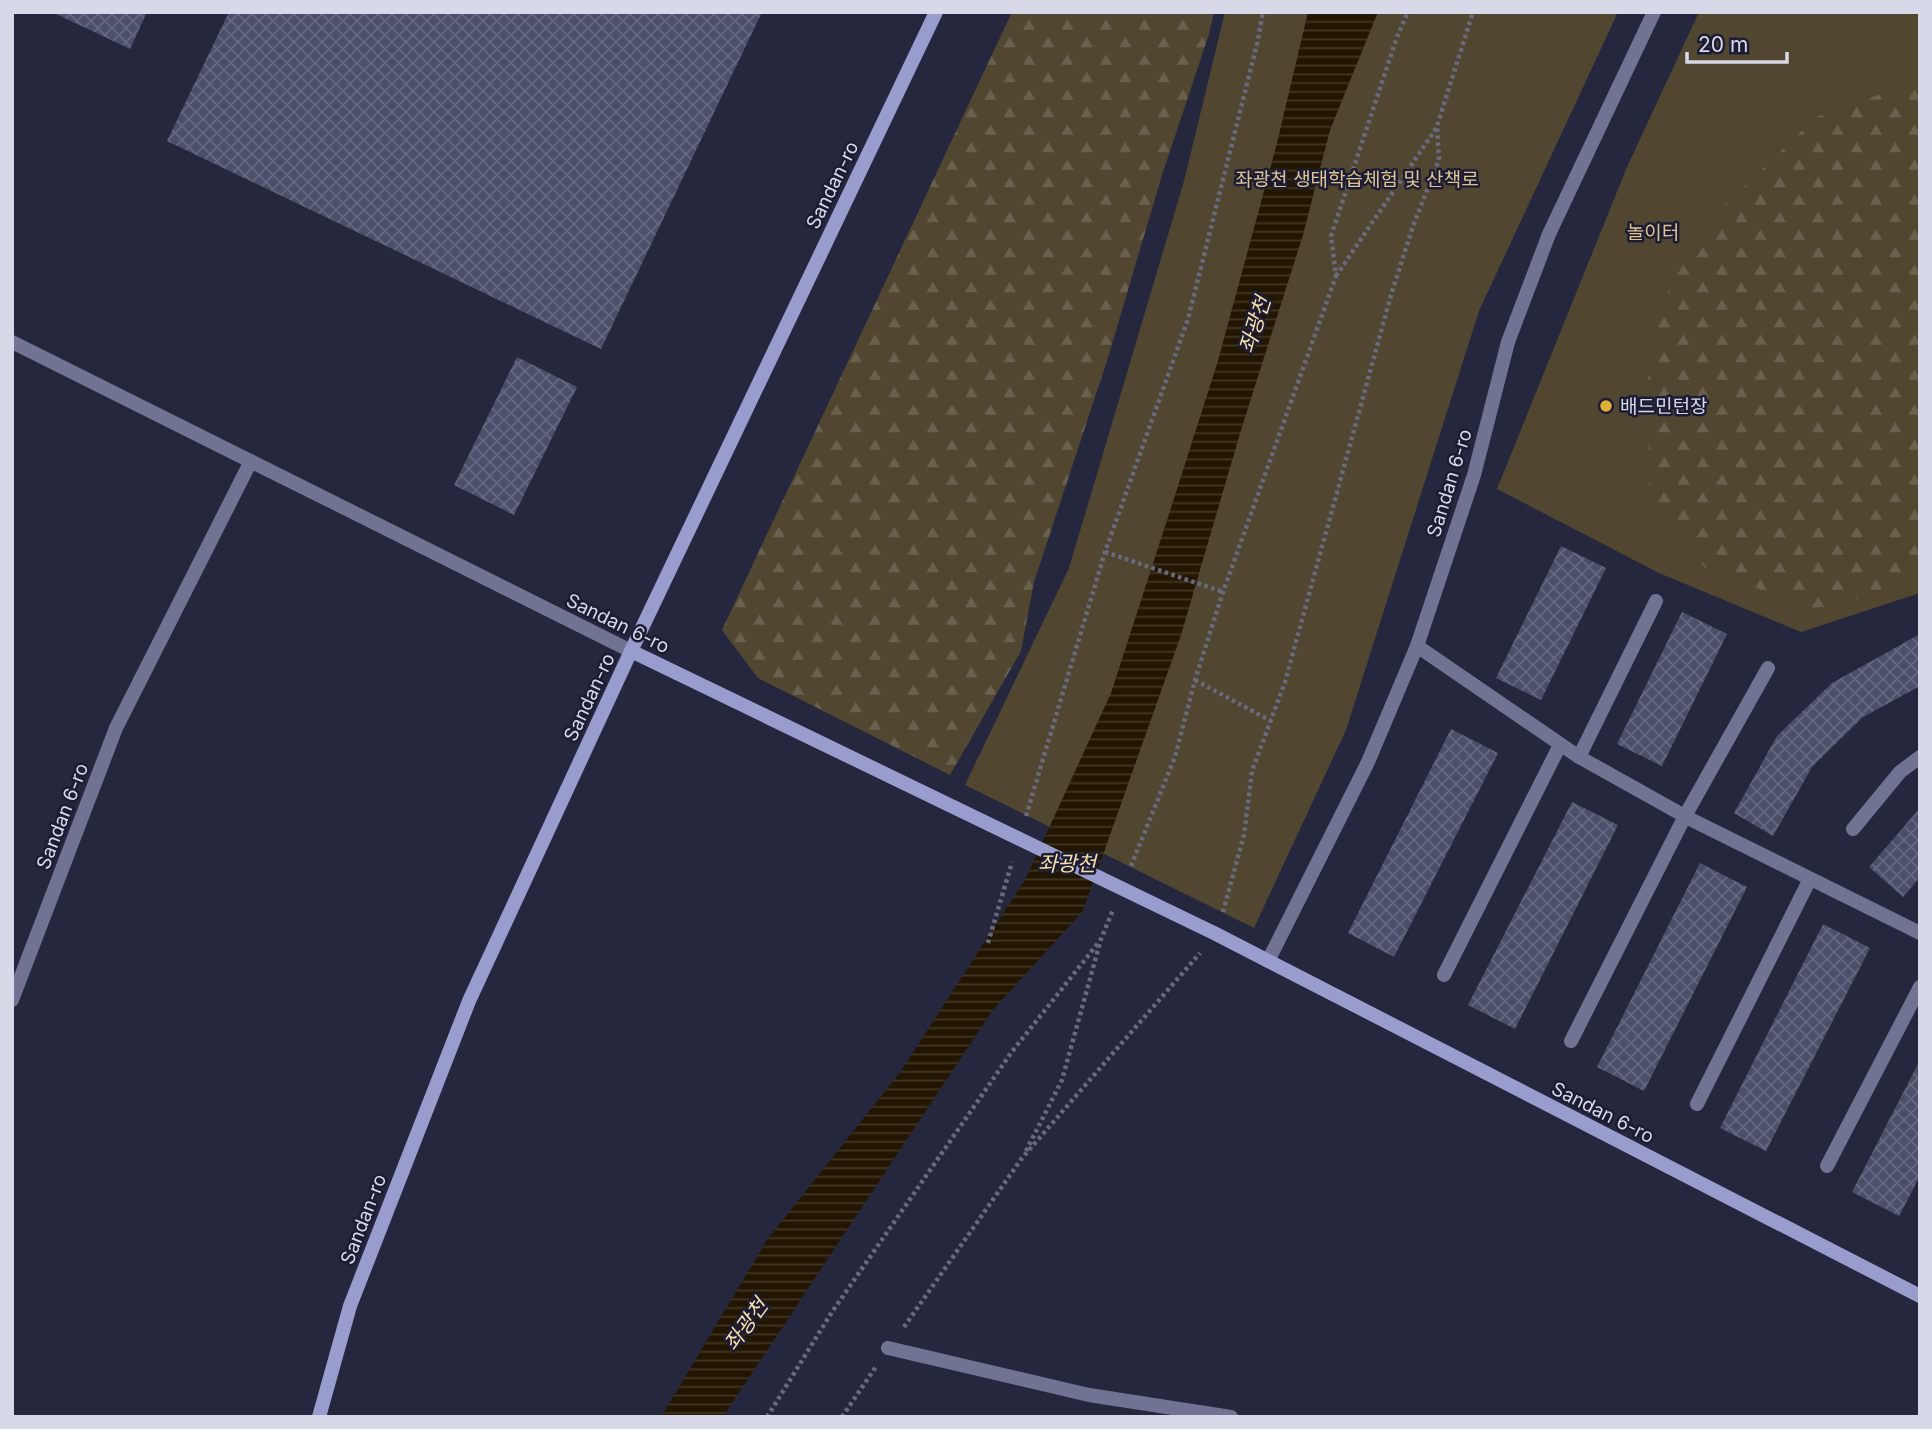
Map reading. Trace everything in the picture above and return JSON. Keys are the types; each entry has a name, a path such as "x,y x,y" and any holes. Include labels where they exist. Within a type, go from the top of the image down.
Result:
{"street":[{"name":"Sandan-ro","path":"319,1417 351,1306 469,1001 631,651 936,12"},
{"name":"Sandan 6-ro","path":"1268,961 1368,762 1417,646 1474,475 1508,342 1549,234 1654,12"},
{"name":"Sandan 6-ro","path":"12,342 631,651 1216,934 1918,1292"},
{"name":"Sandan 6-ro","path":"12,1000 116,728 251,461"},
{"path":"1579,757 1656,601"},
{"path":"1417,646 1579,757 1685,816 1920,933"},
{"path":"1571,1041 1685,816 1768,668"},
{"path":"1444,975 1560,745"},
{"path":"1853,829 1900,772 1920,757"},
{"path":"1697,1104 1811,879"},
{"path":"1827,1166 1920,987"},
{"path":"888,1348 1089,1395 1231,1417"}],"path":[{"path":"1023,826 1105,552 1188,319 1263,12"},
{"path":"1336,276 1331,236 1397,37 1408,12"},
{"path":"1128,874 1175,757 1195,680 1223,592 1336,276 1437,126 1473,12"},
{"path":"842,1417 1022,1158 1216,934 1244,835 1252,771 1285,682 1391,295 1438,160 1437,126"},
{"path":"1105,552 1223,592"},
{"path":"1195,680 1271,721"},
{"path":"988,943 1015,852"},
{"path":"1022,1158 1062,1080 1101,939 1117,900"},
{"path":"767,1417 832,1312 1003,1064 1101,939"}],"green space":[{"path":"1012,12 1214,12 1107,361 1034,582 1021,651 950,775 758,678 722,630"},
{"name":"좌광천 생태학습체험 및 산책로","path":"1225,12 1618,12 1479,311 1346,730 1254,928 965,785 1069,568 1184,181"},
{"name":"놀이터","path":"1699,12 1920,12 1920,593 1801,632 1659,573 1497,489 1627,167"},
{"path":"1920,80 1920,577 1818,612 1705,568 1649,503 1648,360 1681,248 1816,117"}],"water":[{"name":"좌광천","path":"1308,12 1378,12 1330,130 1303,235 1241,430 1181,635 1083,911 992,1011 723,1417 661,1417 767,1240 901,1071 1026,878 1111,693 1217,364 1276,147"}],"building":[{"path":"52,12 147,12 130,49"},
{"path":"229,12 762,12 601,349 167,141"},
{"path":"517,357 577,387 514,515 454,485"},
{"path":"1561,546 1606,568 1541,700 1496,678"},
{"path":"1682,612 1727,634 1662,766 1617,744"},
{"path":"1920,634 1920,686 1863,717 1812,767 1773,836 1734,813 1777,736 1832,683"},
{"path":"1451,729 1498,753 1394,957 1348,933"},
{"path":"1572,802 1618,825 1515,1029 1468,1005"},
{"path":"1920,808 1920,877 1903,897 1869,867"},
{"path":"1700,863 1747,887 1644,1091 1597,1067"},
{"path":"1823,924 1870,948 1766,1151 1720,1128"},
{"path":"1920,1060 1920,1176 1899,1216 1852,1192"}],"place":[{"name":"배드민턴장","path":"1606,406"}]}
